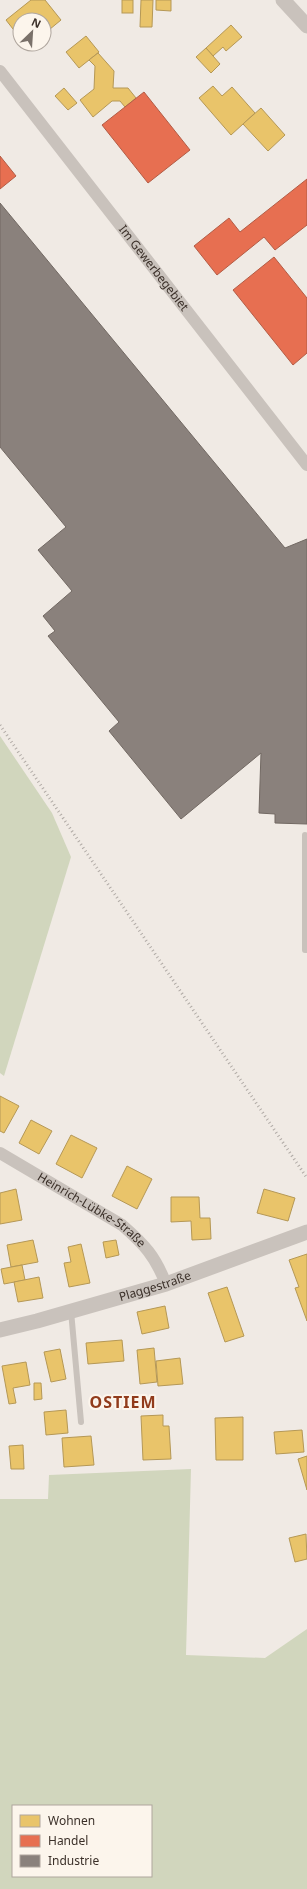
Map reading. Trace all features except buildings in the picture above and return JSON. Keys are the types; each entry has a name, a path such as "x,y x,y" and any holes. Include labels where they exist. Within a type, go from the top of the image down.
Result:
{"street":[{"path":"283,0 307,26"},
{"name":"Im Gewerbegebiet","path":"0,70 307,465"},
{"name":"Heinrich-Lübke-Straße","path":"0,1153 122,1225 139,1239 153,1255 166,1284"},
{"name":"Plaggestraße","path":"0,1330 166,1284 307,1232"}],"lane":[{"path":"305,835 305,950 307,950"},
{"path":"71,1311 81,1422"}],"green space":[{"path":"0,736 52,813 71,857 4,1076 0,1073"},
{"path":"191,1469 186,1655 265,1658 307,1629 307,1889 0,1889 0,1499 48,1499 49,1475"}],"railway":[{"path":"0,725 307,1178"}],"district":[{"name":"OSTIEM","path":"123,1402"}]}
